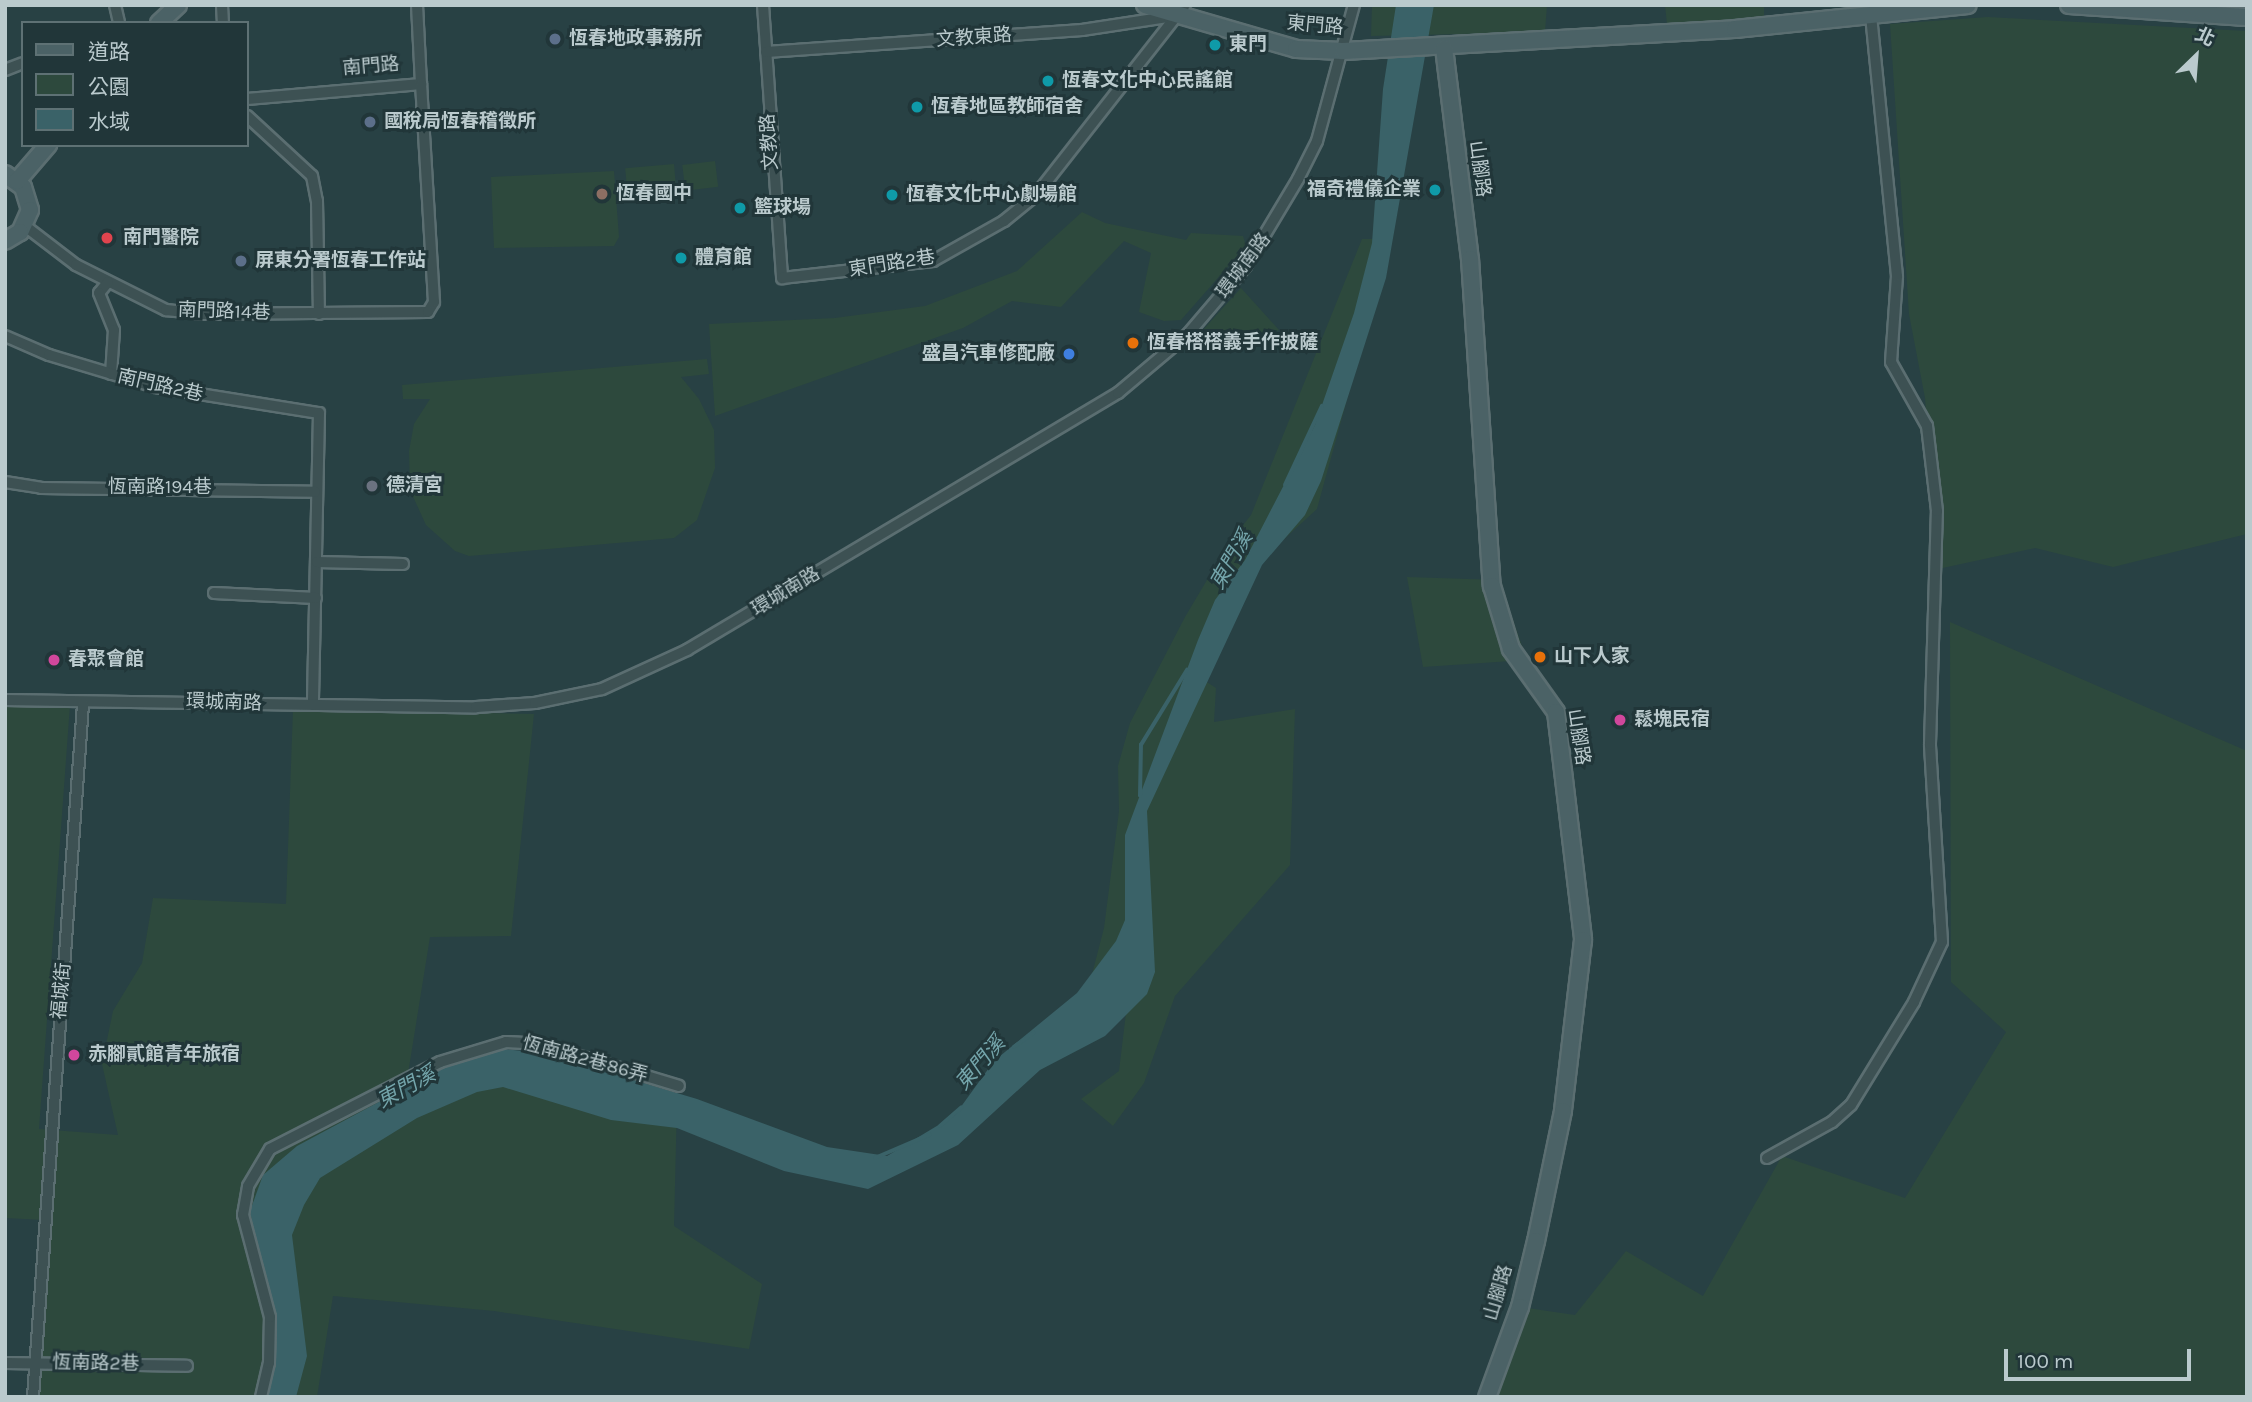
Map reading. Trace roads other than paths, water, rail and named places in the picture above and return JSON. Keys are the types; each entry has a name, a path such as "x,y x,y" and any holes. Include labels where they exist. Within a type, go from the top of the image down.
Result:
{"street":[{"path":"161,21 178,5"},
{"name":"南門路","path":"248,99 421,83 417,5"},
{"name":"文教路","path":"763,5 782,278"},
{"name":"東門路","path":"1145,5 1183,10 1296,48 1343,51 1439,48 1871,16 1968,5"},
{"name":"環城南路","path":"5,700 83,704 476,707 536,703 602,689 687,650 1118,393 1188,334 1262,244 1317,141 1354,5"},
{"path":"2069,5 2247,17"},
{"name":"文教東路","path":"766,52 1120,27 1183,10"},
{"name":"東門路2巷","path":"782,278 933,261 975,240 1036,195 1183,10"},
{"path":"1768,1158 1832,1122 1851,1105 1914,1002 1942,942 1930,744 1937,511 1927,426 1891,362 1897,276 1871,16"},
{"name":"山腳路","path":"1439,48 1470,259 1492,586 1511,649 1556,712 1583,940 1563,1111 1536,1241 1520,1307 1487,1397"},
{"name":"南門路14巷","path":"108,282 166,310 186,314 428,312 434,302 421,83"},
{"path":"248,117 312,176 317,201 319,314"},
{"path":"5,241 25,226 29,202 11,178 46,147"},
{"path":"25,226 76,265 108,282 99,293 114,330 111,374"},
{"name":"南門路2巷","path":"5,337 111,374 208,397 290,410 311,408 319,413 315,492"},
{"name":"恆南路194巷","path":"5,482 41,488 204,487 315,492"},
{"path":"313,705 317,562 315,492"},
{"path":"317,562 402,564"},
{"path":"214,593 316,598"},
{"name":"福城街","path":"33,1362 83,704"},
{"name":"恆南路2巷86弄","path":"261,1397 269,1363 270,1317 243,1215 248,1186 270,1149 440,1062 506,1042 540,1044 679,1086"},
{"path":"33,1362 33,1397"},
{"name":"恆南路2巷","path":"5,1363 187,1366"}],"water":[{"path":"1396,5 1434,5 1386,278 1321,481 1305,515 1262,565 1147,811 1155,972 1147,994 1105,1036 1040,1070 958,1145 868,1189 784,1171 677,1128 611,1120 503,1087 477,1092 417,1118 320,1178 304,1205 292,1235 307,1356 296,1397 264,1397 275,1367 276,1349 250,1211 263,1175 297,1146 442,1068 494,1048 543,1053 697,1099 827,1147 887,1156 955,1115 994,1061 1077,993 1116,941 1125,920 1125,835 1198,640 1215,600 1245,560 1315,425 1354,313 1372,243 1383,89"}],"waterway":[{"name":"東門溪","path":"1285,485 1322,406"},
{"name":"東門溪","path":"1140,796 1141,745 1187,670"},
{"name":"東門溪","path":"1014,1047 1033,1033"},
{"name":"東門溪","path":"940,1126 961,1108"},
{"name":"東門溪","path":"875,1158 929,1135"}],"place":[{"name":"恆春地政事務所","path":"555,39"},
{"name":"東門","path":"1215,45"},
{"name":"恆春文化中心民謠館","path":"1048,81"},
{"name":"恆春地區教師宿舍","path":"917,107"},
{"name":"國稅局恆春稽徵所","path":"370,122"},
{"name":"福奇禮儀企業","path":"1435,190"},
{"name":"恆春國中","path":"602,194"},
{"name":"恆春文化中心劇場館","path":"892,195"},
{"name":"籃球場","path":"740,208"},
{"name":"南門醫院","path":"107,238"},
{"name":"體育館","path":"681,258"},
{"name":"屏東分署恆春工作站","path":"241,261"},
{"name":"恆春榙榙義手作披薩","path":"1133,343"},
{"name":"盛昌汽車修配廠","path":"1069,354"},
{"name":"德清宮","path":"372,486"},
{"name":"山下人家","path":"1540,657"},
{"name":"春聚會館","path":"54,660"},
{"name":"鬆塊民宿","path":"1620,720"},
{"name":"赤腳貳館青年旅宿","path":"74,1055"}]}
